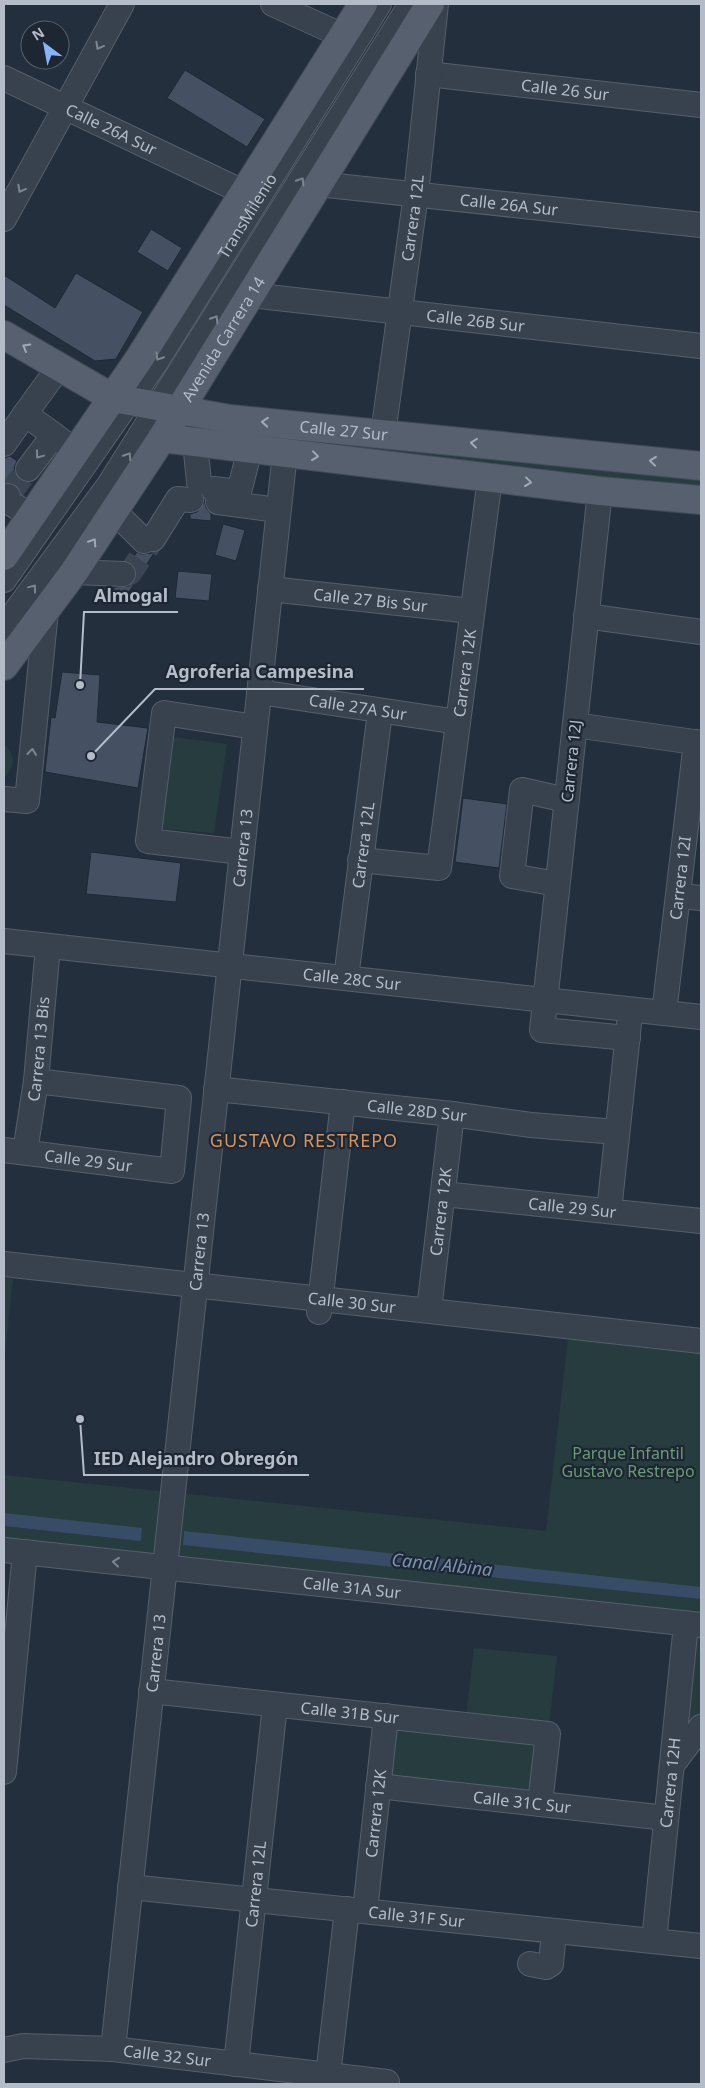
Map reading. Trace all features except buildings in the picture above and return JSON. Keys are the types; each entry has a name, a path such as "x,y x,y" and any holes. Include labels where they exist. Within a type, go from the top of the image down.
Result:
{"main road":[{"path":"4,556 77,451 121,400 245,193 363,4"},
{"name":"Avenida Carrera 14","path":"4,666 74,572 114,511 164,417 251,295 430,4"},
{"name":"Calle 27 Sur","path":"4,334 59,367 121,400 164,417 195,442 600,491 701,500"},
{"name":"Calle 27 Sur","path":"164,417 230,419 701,466"}],"street":[{"path":"4,219 122,4"},
{"path":"273,4 343,36"},
{"name":"TransMilenio","path":"4,580 113,426 121,400 156,362 379,4"},
{"name":"TransMilenio","path":"4,627 109,485 164,417 411,4"},
{"name":"Carrera 12L","path":"383,434 416,194 436,4"},
{"name":"Calle 26 Sur","path":"428,74 701,105"},
{"name":"Calle 26A Sur","path":"4,78 245,193"},
{"name":"Calle 26A Sur","path":"318,184 701,225"},
{"name":"Calle 26B Sur","path":"251,295 701,346"},
{"path":"4,444 59,367"},
{"path":"25,414 77,451"},
{"path":"113,426 130,418 164,417"},
{"path":"28,469 54,435"},
{"path":"195,442 204,493"},
{"path":"239,497 250,449"},
{"name":"Carrera 13","path":"113,2049 285,453"},
{"name":"Carrera 12K","path":"360,860 439,868 490,478"},
{"name":"Carrera 12J","path":"600,491 542,1030 628,1038"},
{"path":"114,511 148,540 178,499 204,493 239,497 278,510"},
{"path":"6,498 32,516"},
{"path":"74,572 123,574"},
{"name":"Calle 27 Bis Sur","path":"270,589 472,611"},
{"path":"4,799 28,801 46,611"},
{"path":"586,616 701,632"},
{"name":"Calle 27A Sur","path":"259,692 380,712 458,722"},
{"name":"Carrera 12L","path":"346,978 380,712"},
{"path":"242,852 148,841 164,713 255,727"},
{"path":"574,725 698,742"},
{"name":"Carrera 12I","path":"664,1013 690,897 698,742"},
{"path":"557,884 512,876 522,790 566,800"},
{"name":"Calle 28C Sur","path":"4,940 701,1017"},
{"name":"Carrera 13 Bis","path":"14,1151 36,1081 48,946"},
{"path":"609,1211 630,1010"},
{"name":"Calle 29 Sur","path":"14,1151 172,1170 180,1101 178,1098 36,1081"},
{"name":"Calle 28D Sur","path":"216,1089 452,1114 531,1125 618,1132"},
{"path":"320,1305 343,1102"},
{"name":"Carrera 12K","path":"429,1310 452,1114"},
{"name":"Calle 29 Sur","path":"443,1194 701,1221"},
{"name":"Calle 30 Sur","path":"4,1264 195,1284 320,1305 429,1310 506,1325 701,1341"},
{"path":"4,1772 14,1551"},
{"name":"Calle 31A Sur","path":"14,1551 694,1624"},
{"name":"Carrera 12H","path":"654,1941 672,1765 694,1624"},
{"name":"Calle 31B Sur","path":"151,1691 548,1734 540,1804"},
{"name":"Carrera 12L","path":"236,2064 275,1705"},
{"name":"Carrera 12K","path":"328,2080 378,1786 386,1716"},
{"path":"672,1765 701,1727"},
{"name":"Calle 31C Sur","path":"378,1786 666,1818"},
{"name":"Calle 31F Sur","path":"130,1886 701,1946"},
{"path":"530,1964 546,1967 551,1964 554,1931"},
{"name":"Calle 32 Sur","path":"4,2050 23,2046 113,2049 236,2064 328,2080 387,2082"}],"green space":[{"path":"313,433 701,474 701,490 312,448"},
{"path":"174,737 227,744 214,833 162,829"},
{"path":"4,745 11,753 13,761 8,774 4,778"},
{"path":"4,1278 13,1279 4,1363"},
{"name":"Parque Infantil Gustavo Restrepo","path":"568,1338 701,1352 701,1716 681,1743 694,1619 4,1542 4,1475 546,1531"},
{"path":"474,1648 557,1656 549,1725 466,1717"},
{"path":"391,1727 541,1743 535,1796 385,1780"}],"water":[{"path":"4,1513 142,1528 141,1541 4,1526"},
{"name":"Canal Albina","path":"184,1531 701,1587 701,1599 183,1545"}],"tunnel":[{"path":"8,496 28,469"},
{"path":"123,574 130,573 149,545 144,541"}],"place":[{"name":"Almogal","path":"80,685"},
{"name":"Agroferia Campesina","path":"91,756"},
{"name":"IED Alejandro Obregón","path":"80,1419"}],"district":[{"name":"GUSTAVO RESTREPO","path":"304,1141"}]}
